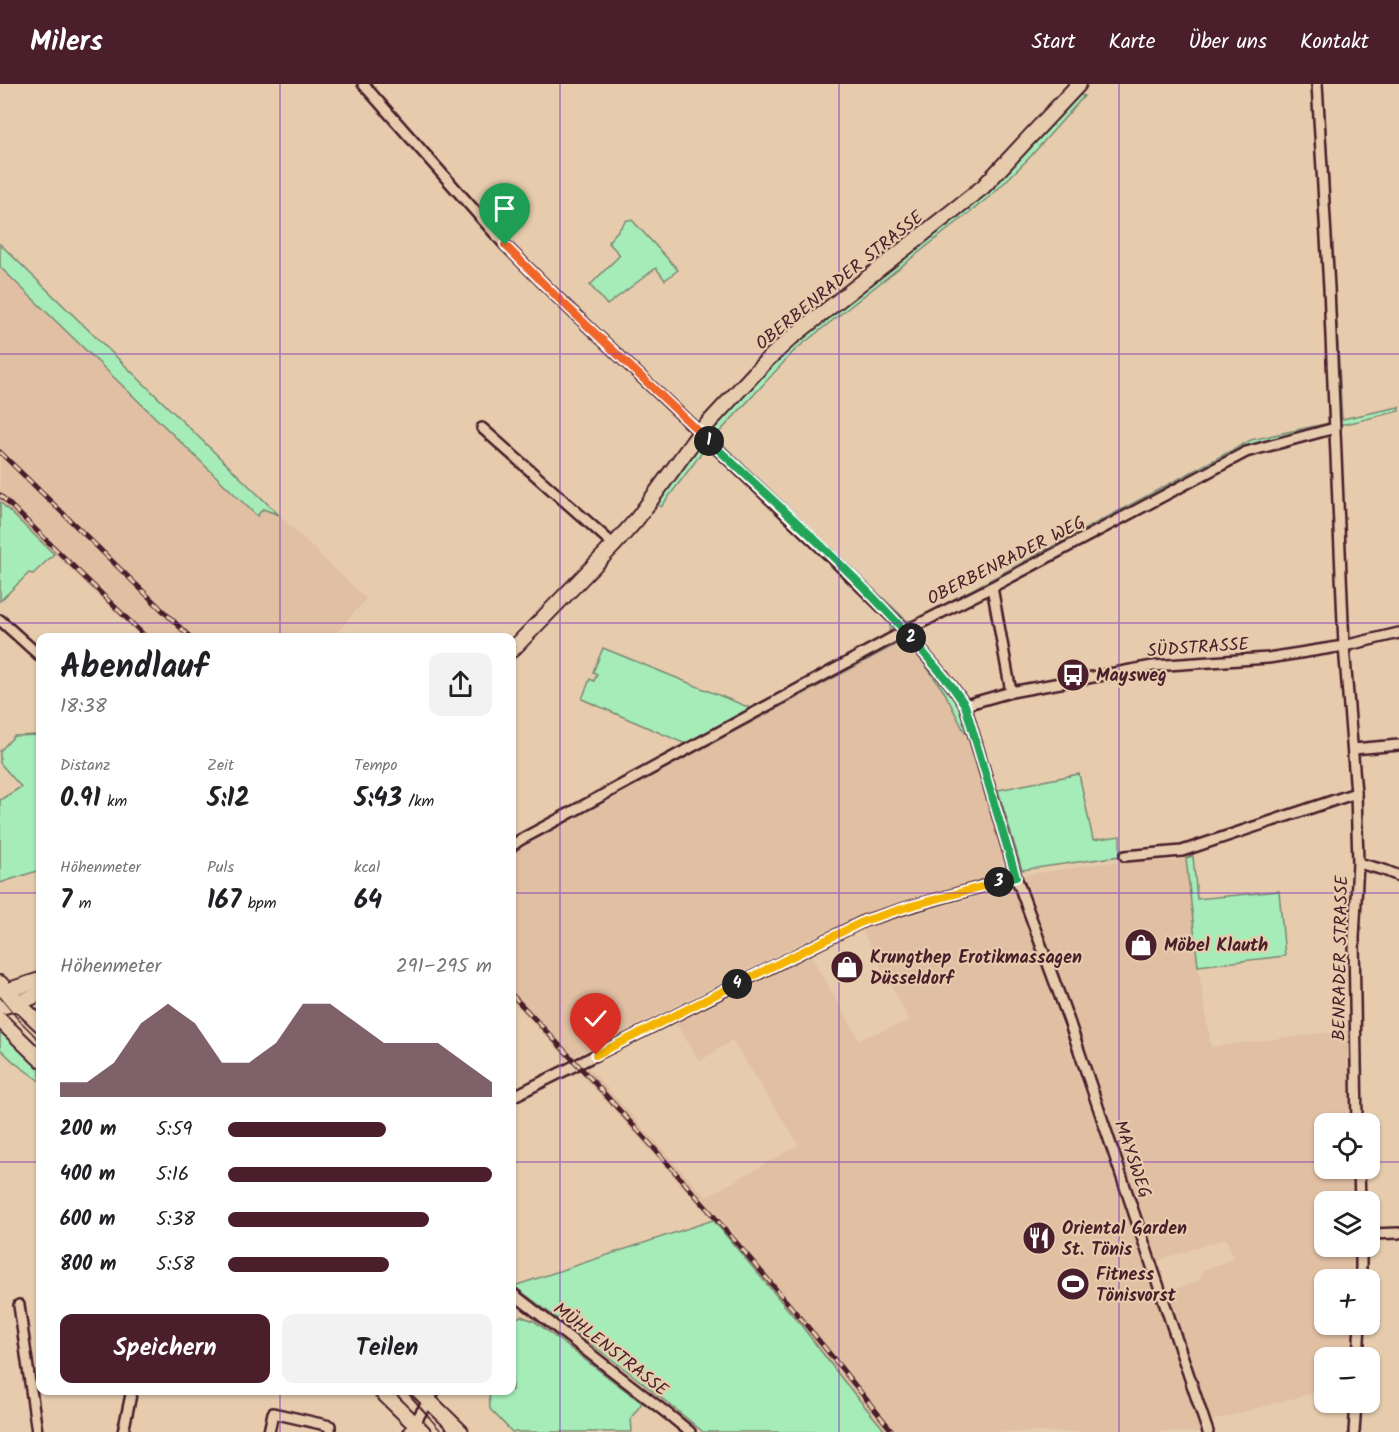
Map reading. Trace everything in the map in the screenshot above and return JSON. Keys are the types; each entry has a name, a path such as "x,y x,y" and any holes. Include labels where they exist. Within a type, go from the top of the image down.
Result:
{"street":[{"name":"MAYSWEG","path":"363,84 505,245 833,559 908,634 965,705 1016,877 1069,1022 1208,1432"},
{"name":"OBERBENRADER STRASSE","path":"516,646 637,519 700,432 766,361 791,338 983,187 1079,84"},
{"name":"BENRADER STRASSE","path":"1317,84 1329,288 1344,646 1356,793 1358,863 1354,938 1357,1113"},
{"path":"482,428 614,545"},
{"name":"OBERBENRADER WEG","path":"516,843 1246,452 1335,428"},
{"path":"992,589 1011,692"},
{"path":"0,620 36,652"},
{"name":"SÜDSTRASSE","path":"965,705 1011,692 1153,666 1268,658 1344,646 1399,633"},
{"path":"1353,749 1399,745"},
{"path":"1125,856 1182,850 1356,793"},
{"path":"1358,863 1399,876"},
{"path":"516,1095 864,921 1016,877"},
{"path":"2,989 36,981"},
{"path":"2,989 36,1020"},
{"path":"0,1007 36,996"},
{"path":"0,1020 36,1055"},
{"path":"1380,1234 1399,1233"},
{"name":"MÜHLENSTRASSE","path":"516,1297 690,1432"},
{"path":"19,1305 37,1432"},
{"path":"123,1432 131,1395"},
{"path":"384,1395 415,1429 432,1396 461,1432"},
{"path":"269,1432 273,1413 330,1426 330,1432"},
{"path":"1354,1432 1355,1413"}],"shaded area":[{"path":"0,267 256,516 263,508 279,515 366,599 336,633 137,633 0,502"},
{"path":"904,640 945,693 965,733 1003,858 1002,869 993,876 889,905 856,918 817,935 565,1061 562,1054 516,1005 516,849"},
{"path":"1186,858 1197,957 1211,1047 1348,1030 1351,1113 1314,1113 1314,1179 1352,1179 1353,1191 1314,1191 1314,1257 1354,1257 1355,1269 1314,1269 1314,1335 1353,1335 1353,1347 1314,1347 1314,1393 1211,1421 1167,1292 1199,1281 1203,1270 1234,1259 1226,1238 1157,1261 1024,875 1120,861 1172,861"},
{"path":"1014,887 1201,1432 886,1432 713,1220 579,1072 588,1067 706,1197 799,1145 732,1040 700,1061 676,1024 811,956 859,1039 910,1021 862,930"}],"green space":[{"path":"1321,84 1323,84 1342,419 1399,407 1399,411 1346,424 1338,421"},
{"path":"1076,93 1084,96 1030,157 993,194 795,350 715,437 908,621 915,620 1251,440 1329,423 1324,428 1252,445 917,622 909,623 900,619 714,439 712,426 791,344 988,187"},
{"path":"627,220 632,220 678,270 665,280 656,268 607,305 590,285 620,255 608,242"},
{"path":"0,244 279,515 263,509 257,516 0,267"},
{"path":"703,443 708,445 892,622 891,630 888,636 796,685 884,637 889,633 890,624 706,447 661,507 655,501 693,448"},
{"path":"0,502 54,554 33,574 29,573 0,601"},
{"path":"898,638 906,639 962,708 969,732 965,733 945,693 921,659 904,640 516,849 526,839"},
{"path":"603,648 753,709 688,745 582,699 590,679 594,681 597,674 593,672"},
{"path":"36,735 36,871 0,883 0,800 21,787 0,763 0,751 14,736"},
{"path":"1079,774 1093,840 1120,836 1120,856 1022,870 998,790"},
{"path":"1193,856 1197,899 1279,891 1285,956 1198,966 1186,858"},
{"path":"0,1028 36,1061 36,1078 15,1063 0,1049"},
{"path":"713,1220 886,1432 703,1432 516,1285"},
{"path":"521,1316 534,1321 642,1403 631,1418 632,1432 512,1432 490,1409 489,1395 516,1395 516,1318"}],"tram line":[{"path":"0,997 36,1037"},
{"path":"409,1395 442,1432"}],"railway":[{"path":"0,452 186,633"},
{"path":"0,495 142,633"},
{"path":"516,999 715,1217 893,1432"}],"place":[{"name":"Maysweg","path":"1073,675"},
{"name":"Möbel Klauth","path":"1141,945"},
{"name":"Krungthep Erotikmassagen Düsseldorf","path":"847,967"},
{"name":"Oriental Garden St. Tönis","path":"1039,1238"},
{"name":"Fitness Tönisvorst","path":"1073,1284"}],"route":[{"path":"505,245 897,622 952,686 965,705 1016,877 864,921 596,1055"}]}
